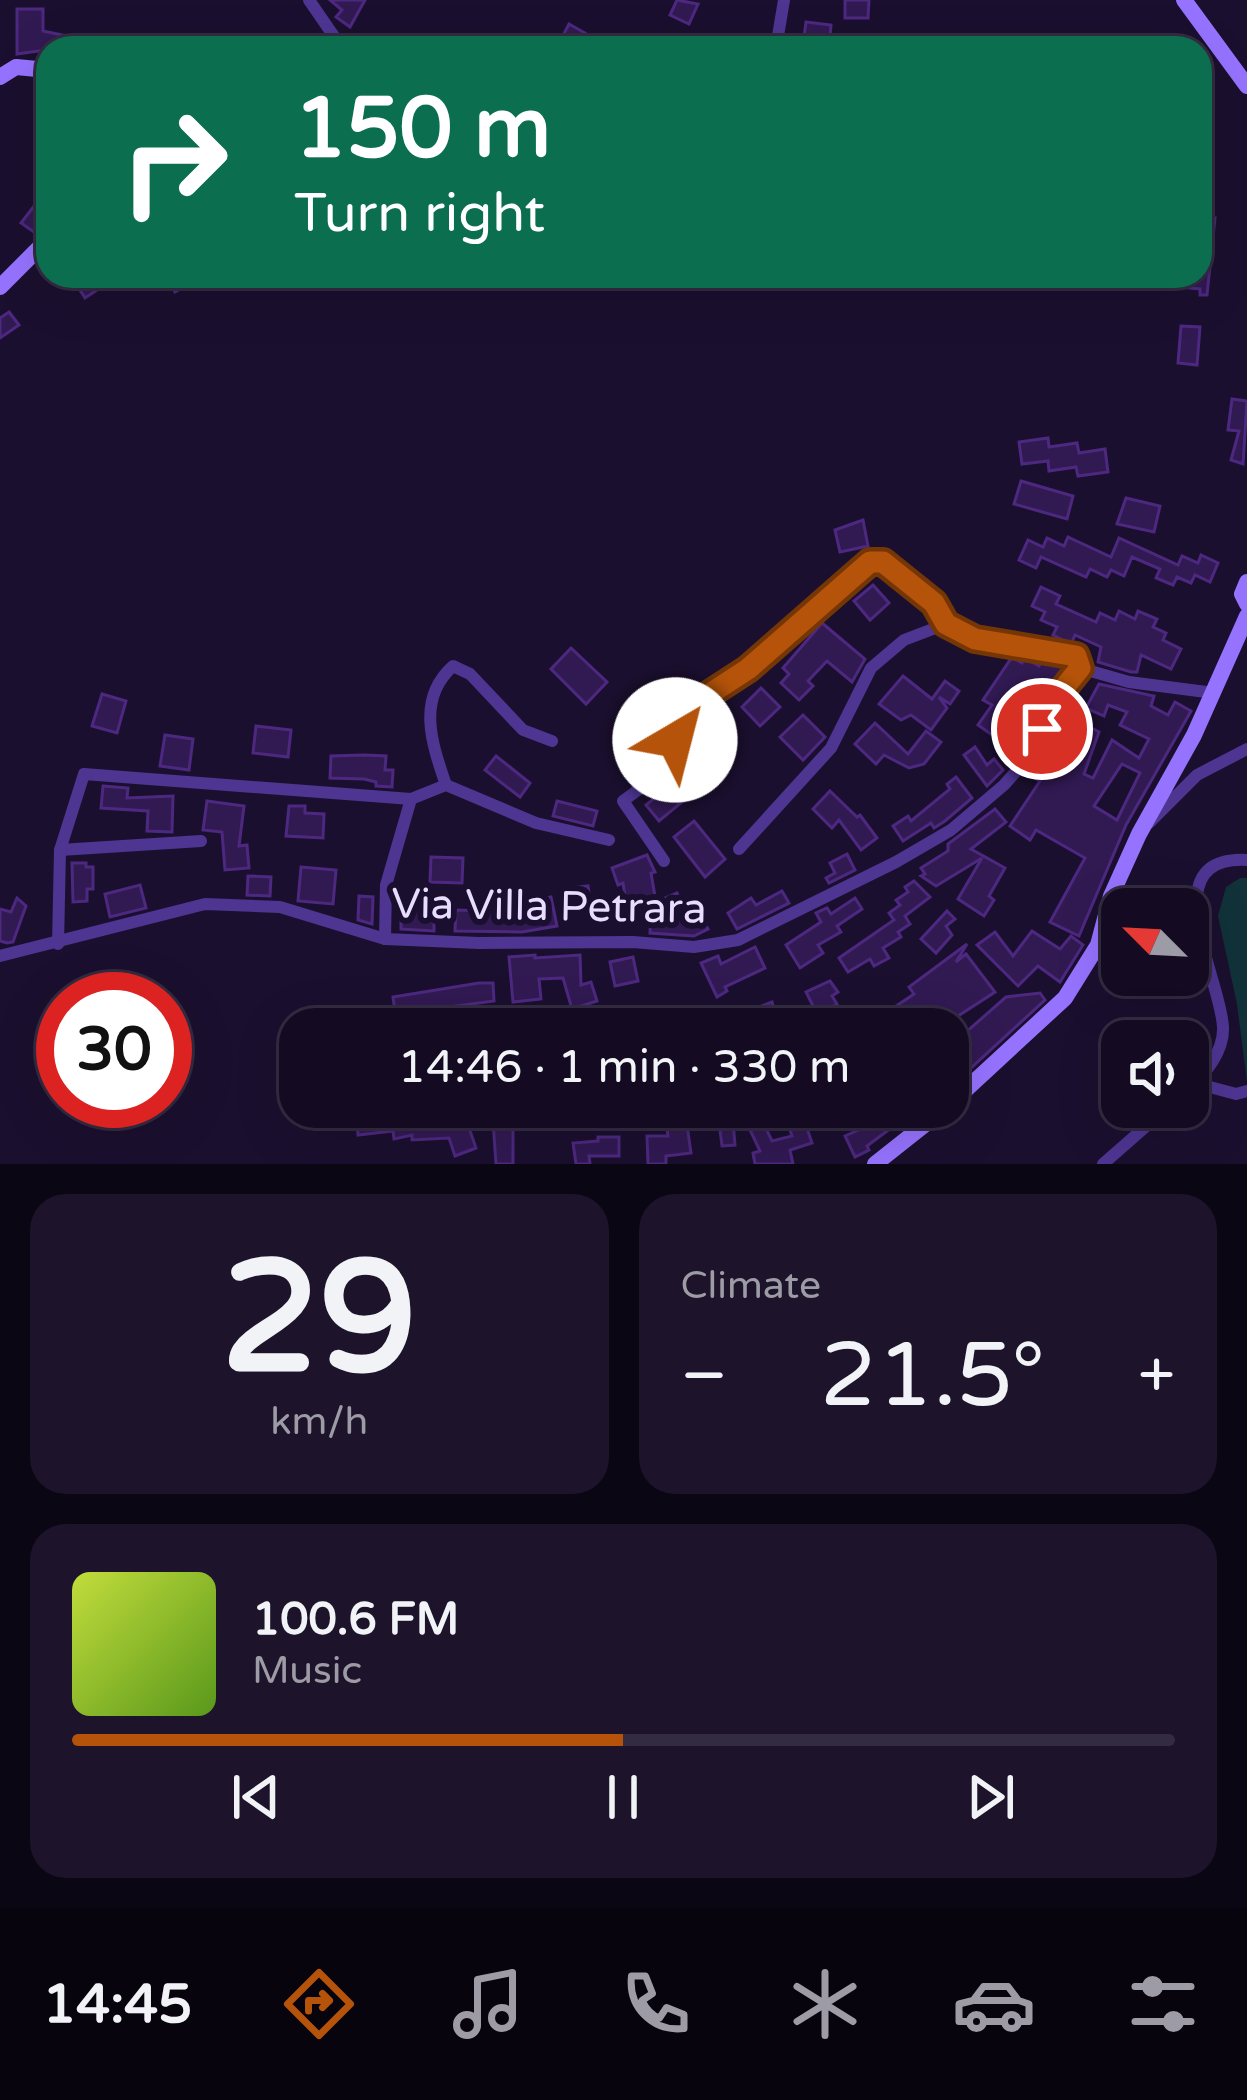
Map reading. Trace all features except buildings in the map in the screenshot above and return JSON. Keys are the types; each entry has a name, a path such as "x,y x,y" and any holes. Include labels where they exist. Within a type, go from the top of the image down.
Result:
{"street":[{"path":"309,0 334,36"},
{"path":"778,36 784,0"},
{"path":"1184,0 1210,36"},
{"path":"1212,38 1247,86"},
{"path":"0,77 16,67 36,69"},
{"path":"0,287 36,251"},
{"path":"664,861 623,801 665,770 685,710 748,669 870,562 883,562 934,603 946,624 975,639 1076,656 1080,668 1129,682 1214,693"},
{"path":"1247,582 1242,593 1247,604"},
{"path":"969,1087 1064,998 1098,945 1111,896 1139,834 1214,693 1247,616"},
{"path":"739,849 831,748 871,668 904,640 946,624"},
{"path":"446,785 428,718 440,678 453,666 470,674 523,730 552,741"},
{"name":"Via Villa Petrara","path":"0,956 205,904 280,908 385,939 694,947 737,940 951,830 1018,768 1080,668"},
{"path":"1139,834 1197,775 1247,749"},
{"path":"58,944 60,850 84,774 411,799 446,785 536,824 609,840"},
{"path":"385,939 386,885 411,799"},
{"path":"60,850 201,841"},
{"path":"1209,1065 1219,1052 1223,1027 1195,911 1199,881 1212,866 1247,860"},
{"path":"1209,1089 1247,1091"},
{"path":"875,1164 921,1128"},
{"path":"1103,1164 1144,1128"}],"green space":[{"path":"1247,878 1247,1082 1218,916 1226,887"}],"route":[{"path":"675,740 685,710 748,669 870,562 883,562 934,603 946,624 975,639 1076,656 1080,668 1042,729"}]}
